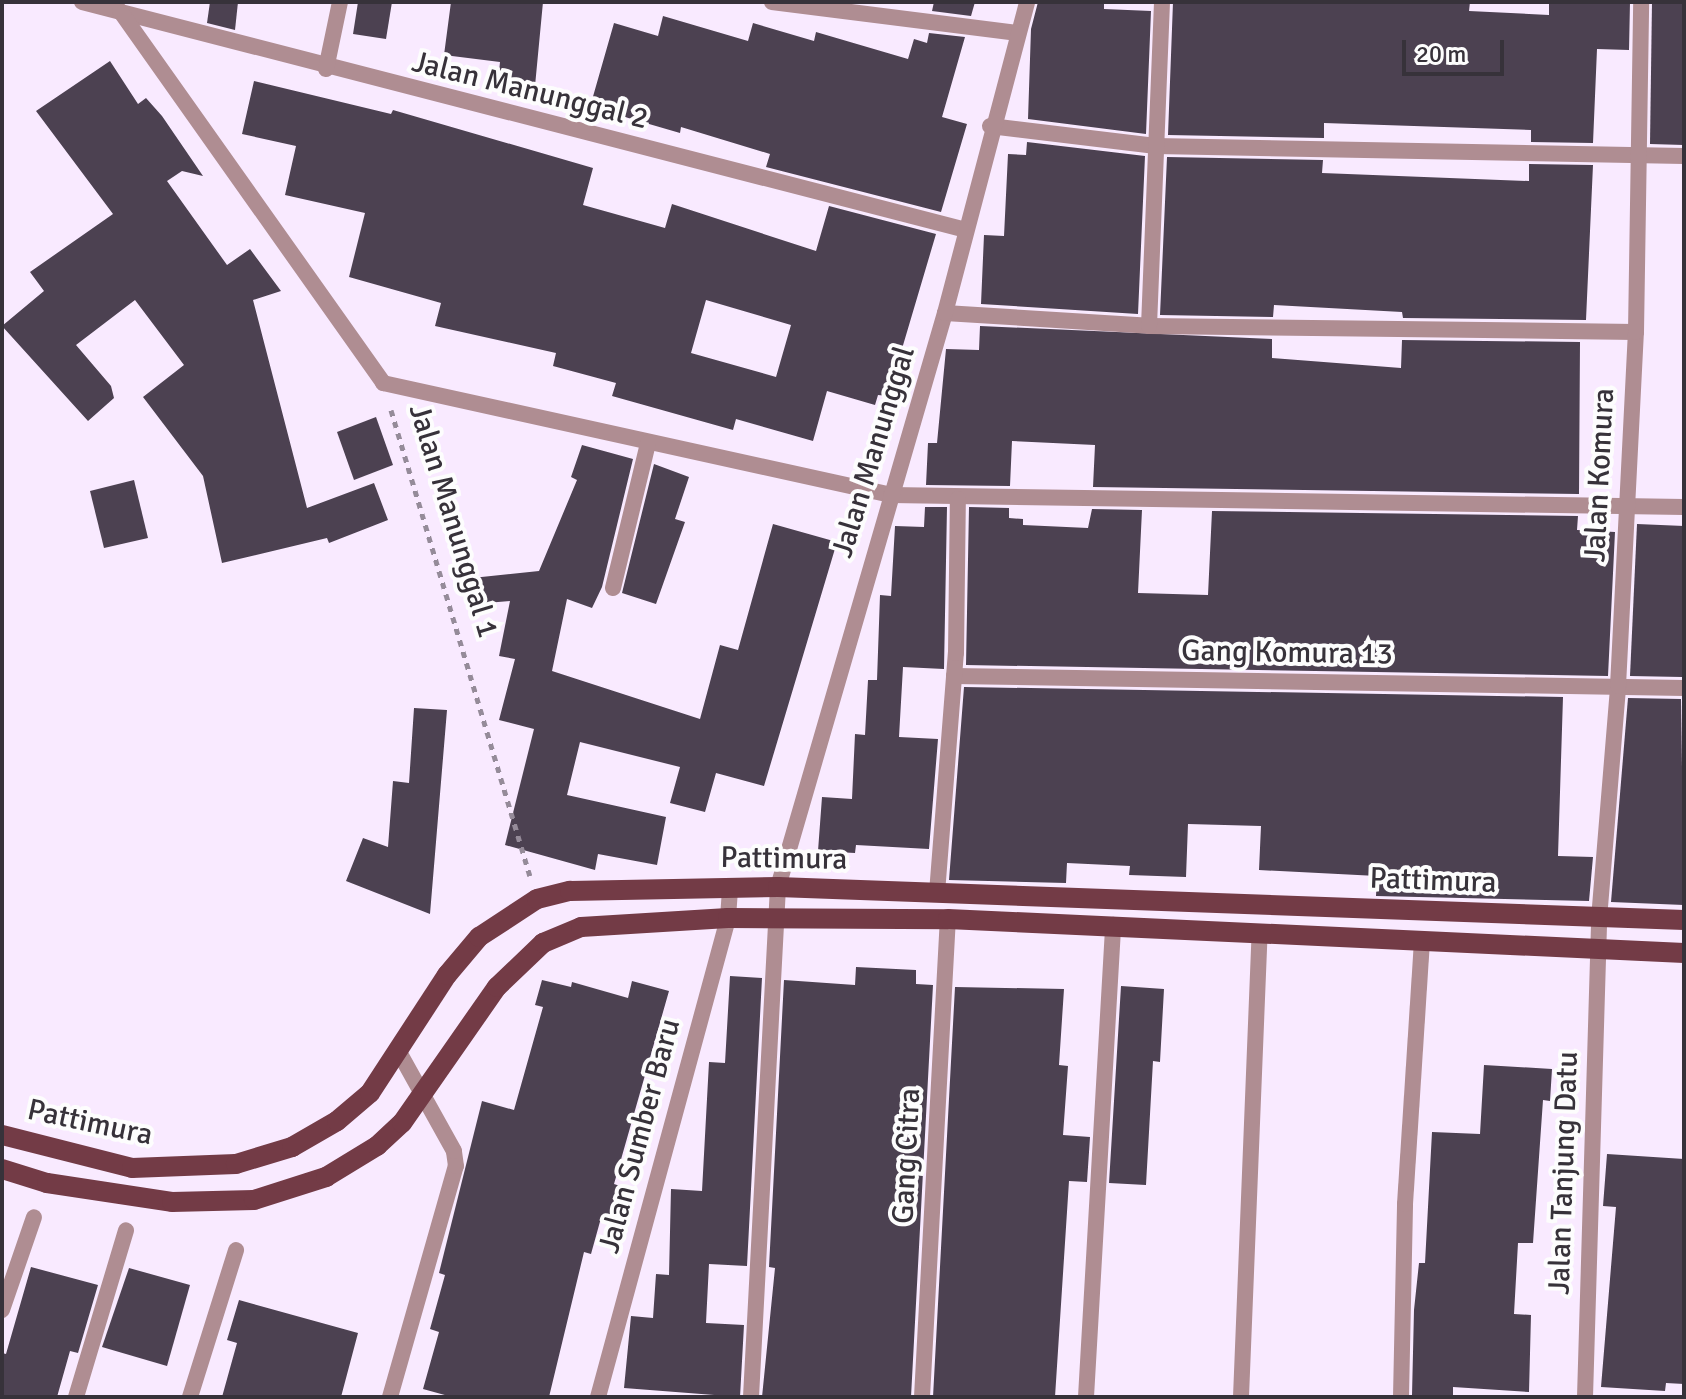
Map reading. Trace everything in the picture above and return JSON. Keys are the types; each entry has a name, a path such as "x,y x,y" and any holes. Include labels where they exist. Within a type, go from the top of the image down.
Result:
{"main road":[{"name":"Pattimura","path":"2,1135 132,1168 236,1164 292,1147 337,1121 370,1093 447,975 479,937 537,899 570,891 778,887 1684,920"},
{"name":"Pattimura","path":"2,1169 133,1198 254,1200 326,1177 385,1138 424,1095 463,1029 543,943 581,927 728,918 948,919 1684,953"}],"street":[{"name":"Jalan Manunggal 2","path":"82,2 326,69 966,230"},
{"path":"326,69 340,2"},
{"path":"772,2 1018,33"},
{"name":"Jalan Manunggal","path":"751,1397 778,887 945,313 990,126 1027,2"},
{"path":"1149,326 1162,2"},
{"name":"Jalan Komura","path":"1599,950 1618,686 1636,332 1641,2"},
{"path":"120,11 383,383"},
{"path":"990,126 1156,146 1684,156"},
{"path":"945,313 1149,326 1636,332"},
{"name":"Jalan Manunggal 1","path":"383,383 891,495 958,499 1684,507"},
{"path":"613,588 648,443"},
{"path":"937,893 954,676 958,499"},
{"name":"Gang Komura 13","path":"954,676 1684,688"},
{"name":"Jalan Sumber Baru","path":"598,1397 728,918 730,888"},
{"name":"Gang Citra","path":"922,1397 948,919"},
{"path":"1086,1397 1113,925"},
{"path":"1241,1397 1260,934"},
{"path":"1401,1397 1405,1204 1422,942"},
{"name":"Jalan Tanjung Datu","path":"1585,1397 1599,950"},
{"path":"390,1397 456,1166 454,1151 399,1052"},
{"path":"2,1310 34,1217"},
{"path":"76,1397 126,1230"},
{"path":"190,1397 236,1250"}],"path":[{"name":"Jalan Manunggal 1","path":"383,383 537,899"}],"building":[{"path":"210,2 238,2 235,30 207,23"},
{"path":"358,2 392,2 386,39 353,34"},
{"path":"451,2 543,2 535,86 498,82 500,62 444,55"},
{"path":"934,2 975,2 971,16 932,11"},
{"path":"1038,2 1104,2 1104,9 1151,11 1146,134 1028,119 1031,29"},
{"path":"1173,2 1470,2 1469,11 1549,15 1549,2 1630,2 1629,50 1597,49 1593,143 1531,142 1531,130 1324,123 1324,138 1168,135"},
{"path":"1652,2 1684,3 1684,145 1650,144"},
{"path":"663,16 748,41 753,23 814,41 816,32 908,59 914,39 927,43 929,33 965,37 942,117 967,124 941,212 766,167 770,154 681,127 680,133 625,117 623,124 588,114 614,23 658,36"},
{"path":"110,61 138,104 146,98 162,116 203,176 182,171 167,181 227,265 250,249 281,291 253,300 307,508 374,483 388,520 329,543 327,538 222,563 203,476 143,397 184,365 135,300 76,345 111,386 114,398 88,421 2,326 44,291 30,272 113,214 36,111"},
{"path":"254,81 391,114 393,110 593,168 583,205 665,228 672,204 816,251 829,206 936,234 888,396 878,395 875,405 827,391 813,441 736,419 733,430 612,396 616,383 553,366 556,353 435,326 441,303 349,277 365,213 285,195 296,146 242,134","holes":["706,300 791,325 776,377 691,353"]},
{"path":"1027,142 1145,156 1138,314 981,304 984,235 1004,236 1008,154 1026,155"},
{"path":"1167,157 1323,160 1322,173 1529,181 1529,164 1593,165 1586,320 1403,318 1402,312 1274,305 1273,317 1160,315"},
{"path":"980,326 1272,339 1272,358 1401,368 1402,340 1580,342 1579,494 1093,487 1095,445 1012,441 1010,486 926,485 928,443 937,443 946,349 979,350"},
{"path":"376,417 393,465 354,480 337,432"},
{"path":"582,445 633,459 602,587 592,608 567,599 552,671 700,719 720,645 738,650 773,524 837,542 764,786 716,773 705,812 670,803 680,767 580,742 567,795 666,817 657,865 598,854 595,870 505,845 534,729 499,720 515,659 499,656 510,601 474,604 472,578 539,571 577,480 571,477"},
{"path":"654,464 689,477 675,519 685,522 656,604 622,593"},
{"path":"134,480 148,538 104,548 90,491"},
{"path":"925,507 947,507 944,669 903,667 899,737 938,739 929,849 856,845 855,853 818,851 822,797 852,799 855,734 865,735 868,680 877,680 880,595 891,596 895,526 924,527"},
{"path":"969,507 1009,508 1009,518 1023,519 1023,525 1088,528 1092,509 1142,510 1138,593 1208,595 1212,511 1578,516 1577,530 1615,532 1608,676 966,665"},
{"path":"1637,524 1684,526 1682,677 1630,676"},
{"path":"964,687 1563,697 1558,856 1593,857 1589,901 1376,896 1377,876 1259,870 1261,826 1188,824 1186,877 1129,875 1130,866 1067,863 1066,883 949,880"},
{"path":"1628,698 1681,699 1684,905 1611,902"},
{"path":"414,708 447,710 430,914 346,881 363,838 388,847 393,781 409,783"},
{"path":"856,967 916,970 916,984 933,985 911,1397 762,1397 775,1268 769,1267 784,980 855,985"},
{"path":"730,976 762,978 747,1266 709,1264 706,1323 744,1325 740,1397 624,1388 631,1316 653,1318 656,1274 669,1275 671,1189 702,1191 709,1062 725,1063"},
{"path":"542,980 571,987 572,982 628,998 632,981 669,991 614,1184 620,1186 610,1220 601,1218 591,1254 584,1252 549,1397 452,1397 423,1389 439,1332 430,1329 445,1275 439,1273 482,1101 514,1110 543,1007 535,1005"},
{"path":"1121,986 1164,989 1160,1062 1153,1061 1146,1185 1109,1183"},
{"path":"955,987 1064,989 1059,1065 1068,1066 1063,1135 1090,1137 1087,1182 1069,1181 1055,1397 933,1397"},
{"path":"1484,1065 1552,1069 1550,1101 1543,1100 1533,1243 1518,1243 1514,1314 1531,1315 1529,1392 1453,1387 1453,1397 1412,1395 1414,1310 1419,1263 1425,1263 1432,1132 1480,1134"},
{"path":"1607,1154 1684,1159 1684,1384 1666,1383 1665,1391 1601,1387 1616,1207 1603,1206"},
{"path":"31,1267 98,1285 78,1353 70,1351 57,1397 2,1397 2,1353 6,1354"},
{"path":"129,1268 190,1285 167,1366 102,1347"},
{"path":"239,1300 358,1333 341,1397 222,1397 237,1343 227,1340"}]}
